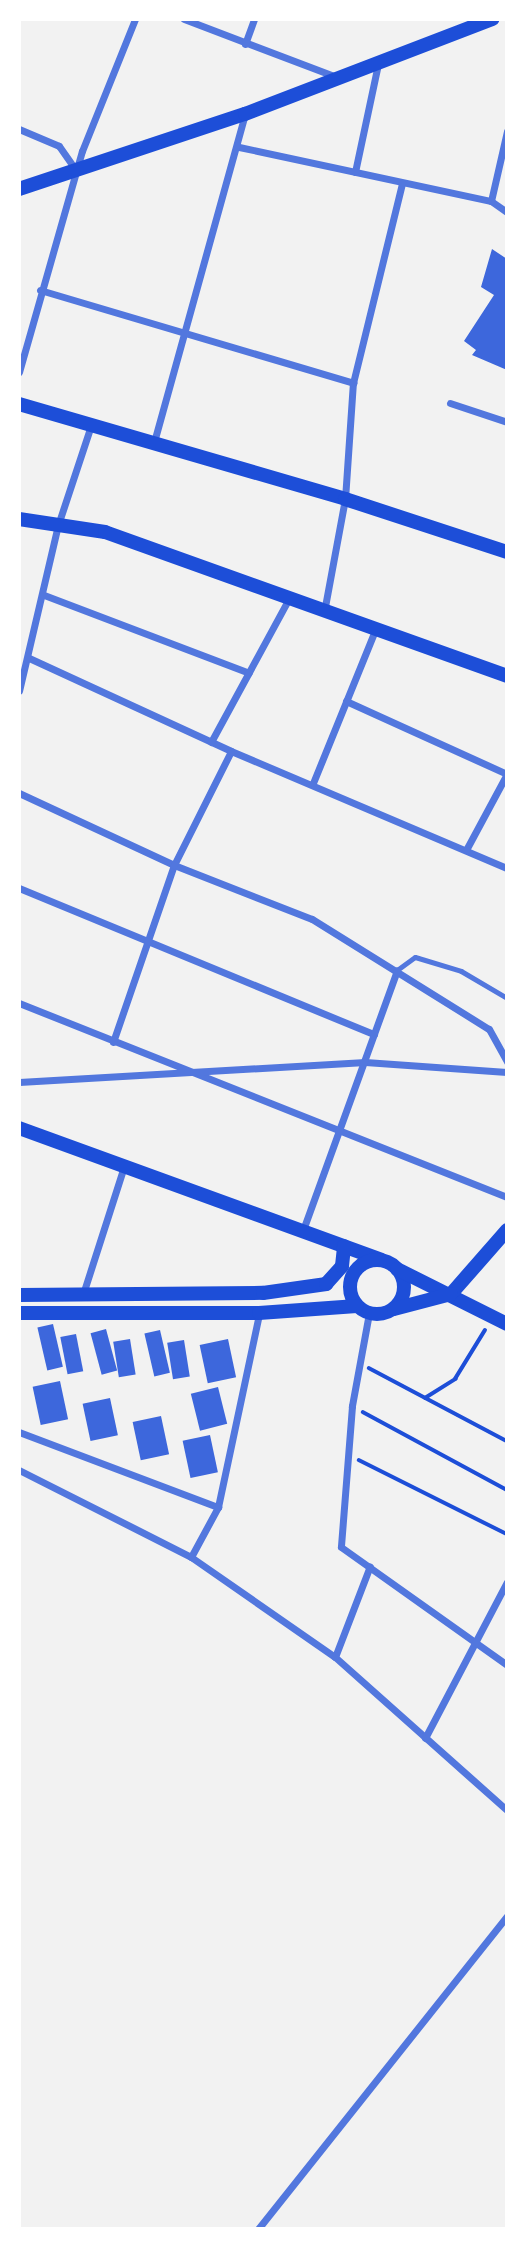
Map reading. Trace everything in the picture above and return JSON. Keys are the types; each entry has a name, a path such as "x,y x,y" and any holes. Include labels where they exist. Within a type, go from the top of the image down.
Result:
{"main road":[{"path":"19,189 245,114 492,19"},
{"path":"19,404 345,499 507,552"},
{"path":"19,519 105,532 288,600 507,676"},
{"path":"19,1128 382,1260 507,1324"},
{"path":"19,1313 259,1313 394,1309 451,1294 507,1230"},
{"path":"326,1284 342,1266 344,1246"},
{"path":"363,1310 350,1292 352,1279 364,1264 382,1260"},
{"path":"394,1309 404,1294 397,1269"},
{"path":"19,1295 263,1293 352,1279"}],"street":[{"path":"19,372 40,290 76,171 135,19"},
{"path":"184,19 341,78"},
{"path":"245,44 254,19"},
{"path":"355,172 378,64"},
{"path":"154,442 239,147 245,114"},
{"path":"19,129 60,146 76,171"},
{"path":"491,201 507,131"},
{"path":"239,147 491,201 507,212"},
{"path":"324,612 345,499 353,383 401,183"},
{"path":"40,290 353,383"},
{"path":"450,403 507,422"},
{"path":"19,691 44,595 58,525 92,425"},
{"path":"44,595 249,673"},
{"path":"211,742 288,600"},
{"path":"313,783 375,630"},
{"path":"29,658 211,742 313,783 507,868"},
{"path":"346,701 507,774 466,850"},
{"path":"113,1042 174,865 232,751"},
{"path":"19,793 174,865 312,919 489,1029 507,1062"},
{"path":"19,888 374,1034"},
{"path":"303,1230 366,1062 397,970"},
{"path":"19,1003 507,1197"},
{"path":"19,1082 366,1062 507,1072"},
{"path":"83,1294 124,1166"},
{"path":"363,1310 341,1546 507,1665"},
{"path":"191,1557 218,1507 259,1313"},
{"path":"19,1432 218,1507"},
{"path":"19,1470 191,1557 335,1657 507,1810"},
{"path":"335,1657 370,1566"},
{"path":"425,1738 507,1582"},
{"path":"258,2229 507,1916"}],"lane":[{"path":"397,970 415,957 461,971 507,998"}],"path":[{"path":"425,1398 456,1379 494,1315"},
{"path":"358,1362 507,1441"},
{"path":"352,1406 507,1490"},
{"path":"351,1455 507,1534"}],"building":[{"path":"492,249 507,259 507,370 472,355 476,350 464,341 494,295 481,287"},
{"path":"53,1324 63,1367 47,1370 37,1328"},
{"path":"106,1329 117,1371 102,1375 91,1333"},
{"path":"160,1330 170,1373 154,1376 144,1334"},
{"path":"76,1334 83,1371 68,1374 60,1337"},
{"path":"130,1339 136,1375 119,1377 113,1342"},
{"path":"228,1339 236,1377 208,1383 200,1345"},
{"path":"184,1340 190,1377 173,1379 167,1343"},
{"path":"60,1381 68,1419 41,1425 33,1387"},
{"path":"218,1387 227,1424 200,1431 191,1394"},
{"path":"110,1398 118,1435 91,1441 83,1404"},
{"path":"161,1416 169,1454 141,1460 133,1422"},
{"path":"210,1435 218,1472 191,1478 183,1441"}]}
